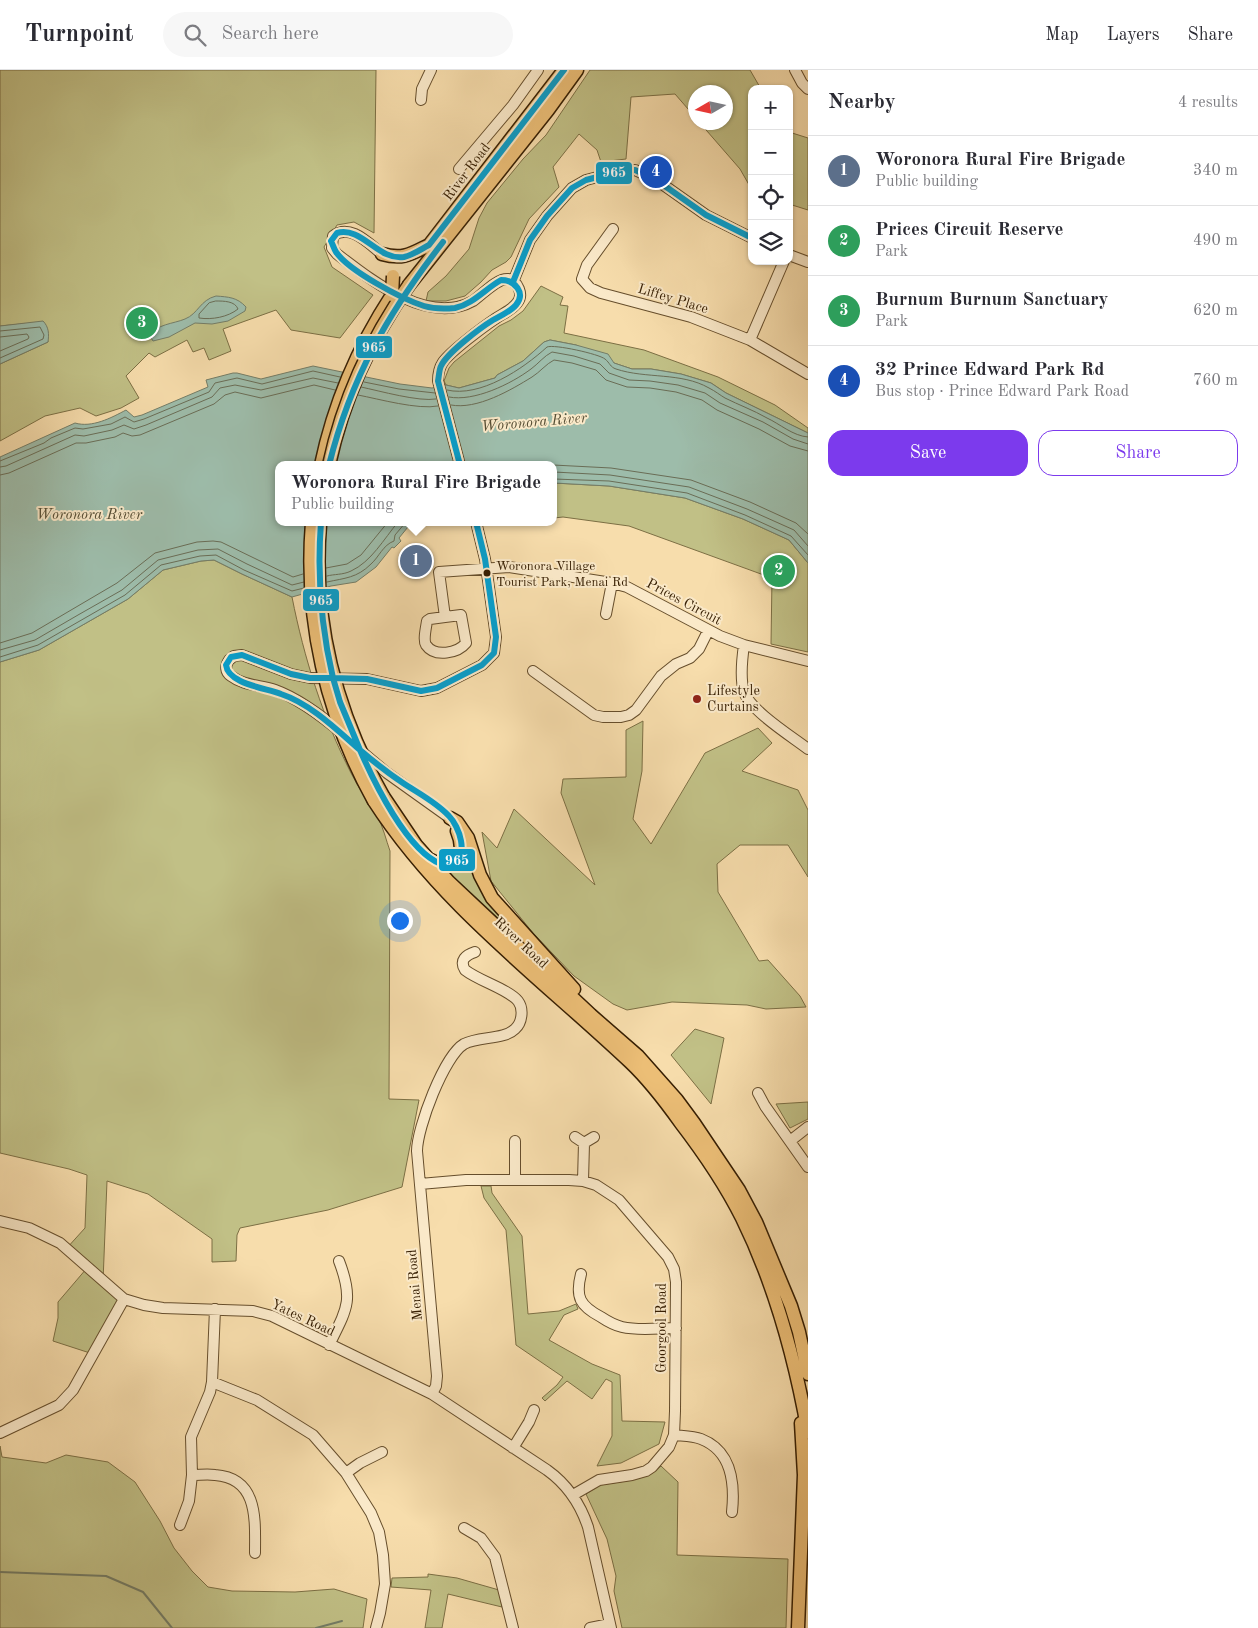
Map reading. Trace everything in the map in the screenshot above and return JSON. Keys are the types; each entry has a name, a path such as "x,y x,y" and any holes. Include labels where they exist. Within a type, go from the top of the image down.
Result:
{"main road":[{"name":"River Road","path":"330,461 346,407 402,280 564,70"},
{"name":"River Road","path":"402,280 548,110 577,70"},
{"path":"382,254 398,258 429,245"},
{"path":"322,461 333,419 364,341 402,280 392,270 382,254"},
{"name":"River Road","path":"312,526 311,595 315,631 331,705 348,749 408,849 466,912 630,1063 662,1098 707,1158 742,1217 764,1267 791,1352"},
{"name":"River Road","path":"321,526 320,595 325,640 333,676 354,739 379,798 400,822 426,858 449,882 591,1015 638,1056 677,1100 711,1145 756,1222 780,1277 799,1332"},
{"path":"426,858 445,865 454,863 459,859 461,845 458,833 450,818"},
{"path":"450,818 457,822 468,838 480,875 492,898 541,954 593,1008 612,1032"},
{"path":"799,1332 808,1354"},
{"path":"799,1332 808,1374"},
{"path":"791,1352 808,1432"},
{"path":"791,1352 804,1456 803,1531 798,1628"}],"street":[{"path":"421,100 422,89 430,70"},
{"path":"459,169 513,105 538,70"},
{"path":"795,70 802,83 808,89"},
{"path":"514,282 530,240 547,216 572,188 586,180 624,170 635,170 655,179 706,215 748,236"},
{"name":"Liffey Place","path":"613,229 587,265 582,279 590,288 601,293 691,318 750,340 808,374"},
{"path":"382,254 355,234 347,231 339,232 333,236 332,248 336,254 376,283 423,306 435,308 462,306 479,297 521,265"},
{"path":"793,256 808,262"},
{"path":"459,461 439,385 438,376 442,363 485,326 517,304 520,295 521,265"},
{"path":"750,340 782,265"},
{"path":"501,280 507,279 514,282 520,291"},
{"path":"450,818 387,773 311,709 275,690 236,679 229,675 226,665 231,657 242,655 291,674 310,678 367,679 421,691 437,688 482,665 494,653 496,638 486,568 477,526"},
{"name":"Prices Circuit","path":"445,617 439,572 509,567 627,587 708,631 744,645 808,661"},
{"path":"606,614 612,583"},
{"path":"461,615 466,643 462,648 451,653 435,651 426,646 425,641 426,621 445,617 461,615"},
{"path":"533,671 594,715 621,717 629,715 636,710 660,676 676,664 690,658 701,646 708,631"},
{"path":"744,645 743,686 748,699 768,719 808,748"},
{"name":"Menai Road","path":"432,1394 437,1376 417,1145 420,1128 428,1106 449,1062 456,1052 464,1044 514,1031 521,1022 522,1013 519,1002 512,996 465,970 463,967 464,958 468,954 475,952"},
{"path":"758,1093 808,1167"},
{"path":"790,1141 808,1127"},
{"path":"583,1181 579,1140 594,1137"},
{"path":"515,1140 515,1180"},
{"name":"Goorgool Road","path":"420,1184 466,1180 583,1181 596,1184 619,1200 668,1258 674,1269 676,1282 674,1435"},
{"name":"Yates Road","path":"0,1221 29,1228 60,1243 124,1299 163,1308 253,1311 272,1316 432,1394"},
{"path":"330,1345 348,1303 345,1276 339,1261"},
{"path":"582,1274 578,1286 579,1296 582,1304 588,1310 621,1327 676,1328"},
{"path":"0,1433 59,1405 73,1390 124,1299"},
{"path":"180,1525 189,1501 192,1475 192,1437 210,1392 212,1382 215,1309"},
{"path":"212,1382 257,1400 313,1435 346,1473 371,1512 379,1532 385,1584 376,1628"},
{"path":"432,1394 557,1478 573,1495 584,1513 611,1626 590,1628"},
{"path":"513,1448 534,1410"},
{"path":"573,1495 599,1480 632,1475 652,1467 669,1447 674,1435 701,1439 715,1447 727,1461 733,1478 734,1496 732,1512"},
{"path":"346,1473 360,1463 382,1452"},
{"path":"192,1475 217,1475 240,1482 251,1499 255,1520 254,1554"},
{"path":"464,1528 481,1538 495,1557 513,1628"}],"shaded area":[{"path":"0,70 376,70 374,233 354,222 337,225 324,247 332,267 373,295 340,338 291,330 276,310 223,329 231,351 209,360 204,348 193,352 187,340 155,357 149,353 126,376 139,398 121,408 96,416 80,408 45,416 0,441 0,364 48,342 43,322 0,326"},
{"path":"590,70 750,70 759,85 748,85 748,183 740,169 706,130 733,130 733,85 688,85 688,109 675,94 631,97 626,159 601,162 597,150 579,134 553,167 559,187 529,219 511,257 492,270 465,296 446,301 426,301 428,292 446,276 469,249 479,218 487,203 523,159 546,135"},
{"path":"793,133 808,138 808,210 793,205"},
{"path":"541,286 563,297 560,305 568,306 564,333 644,350 718,377 775,405 808,428 808,433 726,393 711,383 681,374 651,369 632,369 614,363 576,345 550,340 544,342 523,361 497,375 495,378 459,388 446,385 444,381 449,368 454,362 499,326 523,311"},
{"path":"557,483 609,486 685,498 743,519 789,540 808,563 808,652 771,644 772,578 629,526 557,518"},
{"path":"214,560 292,597 302,642 323,709 354,779 374,810 383,829 390,851 389,1099 419,1100 402,1187 328,1210 240,1228 237,1235 236,1261 212,1262 212,1239 148,1194 107,1181 103,1282 124,1299 93,1354 53,1341 58,1318 58,1302 87,1268 66,1249 85,1228 87,1175 0,1153 0,662 39,650 128,599 163,570 201,561"},
{"path":"643,721 642,771 633,819 651,844 705,753 758,728 772,743 742,771 798,790 808,810 808,877 788,845 740,845 717,864 718,892 759,961 768,960 800,996 806,1007 766,1009 747,1005 672,1002 627,1010 613,1004 574,976 533,933 491,881 482,832 497,848 514,809 595,885 561,793 563,779 626,777 626,730"},
{"path":"466,852 527,943 525,944 448,873 462,864"},
{"path":"695,1029 724,1038 711,1104 671,1055"},
{"path":"808,1102 808,1119 790,1128 776,1104"},
{"path":"481,1186 491,1186 492,1193 522,1236 528,1314 559,1311 576,1304 578,1309 564,1315 549,1340 592,1364 620,1375 622,1421 665,1422 659,1444 621,1463 597,1466 612,1436 612,1382 606,1379 592,1399 567,1381 545,1401 542,1398 563,1377 516,1345 506,1230 484,1198"},
{"path":"0,1446 2,1457 46,1463 66,1455 108,1462 135,1482 160,1521 174,1548 192,1571 208,1587 232,1591 295,1592 334,1589 367,1599 363,1628 0,1628"},
{"path":"661,1466 678,1482 677,1555 788,1559 786,1628 622,1628 614,1591 616,1576 607,1539 586,1494 600,1485 632,1480 652,1473"},
{"path":"428,1574 457,1578 499,1590 502,1607 448,1594 442,1628 425,1628 431,1590 391,1587 392,1578 428,1577"}],"water":[{"path":"216,296 236,299 246,307 245,311 228,321 212,324 195,323 169,337 153,341 150,336 156,329 189,317 206,301"},
{"path":"43,321 48,331 48,342 0,364 0,326"},
{"name":"Woronora River","path":"550,340 608,354 614,363 632,369 651,369 681,374 711,383 726,393 808,433 808,563 789,540 743,519 685,498 609,486 557,483 557,461 275,461 275,526 409,526 399,538 401,541 394,548 392,547 376,567 356,582 331,586 292,597 214,560 201,561 163,570 128,599 39,650 0,662 0,457 75,423 95,423 126,410 134,417 142,415 208,387 206,380 233,373 261,379 313,366 400,384 432,388 446,385 459,388 495,378 497,375 523,361 544,342"}],"waterway":[{"path":"0,1572 106,1576 143,1592 172,1628"},
{"path":"316,1628 342,1621"}],"transit line":[{"name":"965","path":"459,461 438,381 440,368 450,354 464,341 516,305 520,296 518,288 511,282 501,280 473,300 461,306 447,309 428,307 403,297 364,276 336,252 331,241 337,233 346,232 354,234 386,254 395,257 407,256 429,245 564,70"},
{"name":"965","path":"513,282 530,240 547,216 572,188 586,180 624,170 635,170 655,179 706,215 748,236"},
{"name":"965","path":"330,461 348,403 360,374 405,294 443,242"},
{"name":"965","path":"321,526 321,601 333,678"},
{"name":"965","path":"333,678 367,679 421,691 437,688 482,665 494,653 496,637 485,559 477,526"},
{"name":"965","path":"333,678 310,678 291,674 242,655 231,657 226,665 233,677 240,681 292,698 303,704 323,718 360,750"},
{"name":"965","path":"333,678 340,702 360,750"},
{"name":"965","path":"360,750 392,775 433,802 449,816 459,833 461,841 461,855 457,860 452,864 441,864 428,857 416,845 393,814 360,750"}],"place":[{"name":"32 Prince Edward Park Rd","path":"656,172"},
{"name":"Burnum Burnum Sanctuary","path":"142,323"},
{"name":"Woronora Rural Fire Brigade","path":"416,561"},
{"name":"Prices Circuit Reserve","path":"779,571"},
{"name":"Woronora Village Tourist Park, Menai Rd","path":"487,573"},
{"name":"Lifestyle Curtains","path":"697,699"}]}
